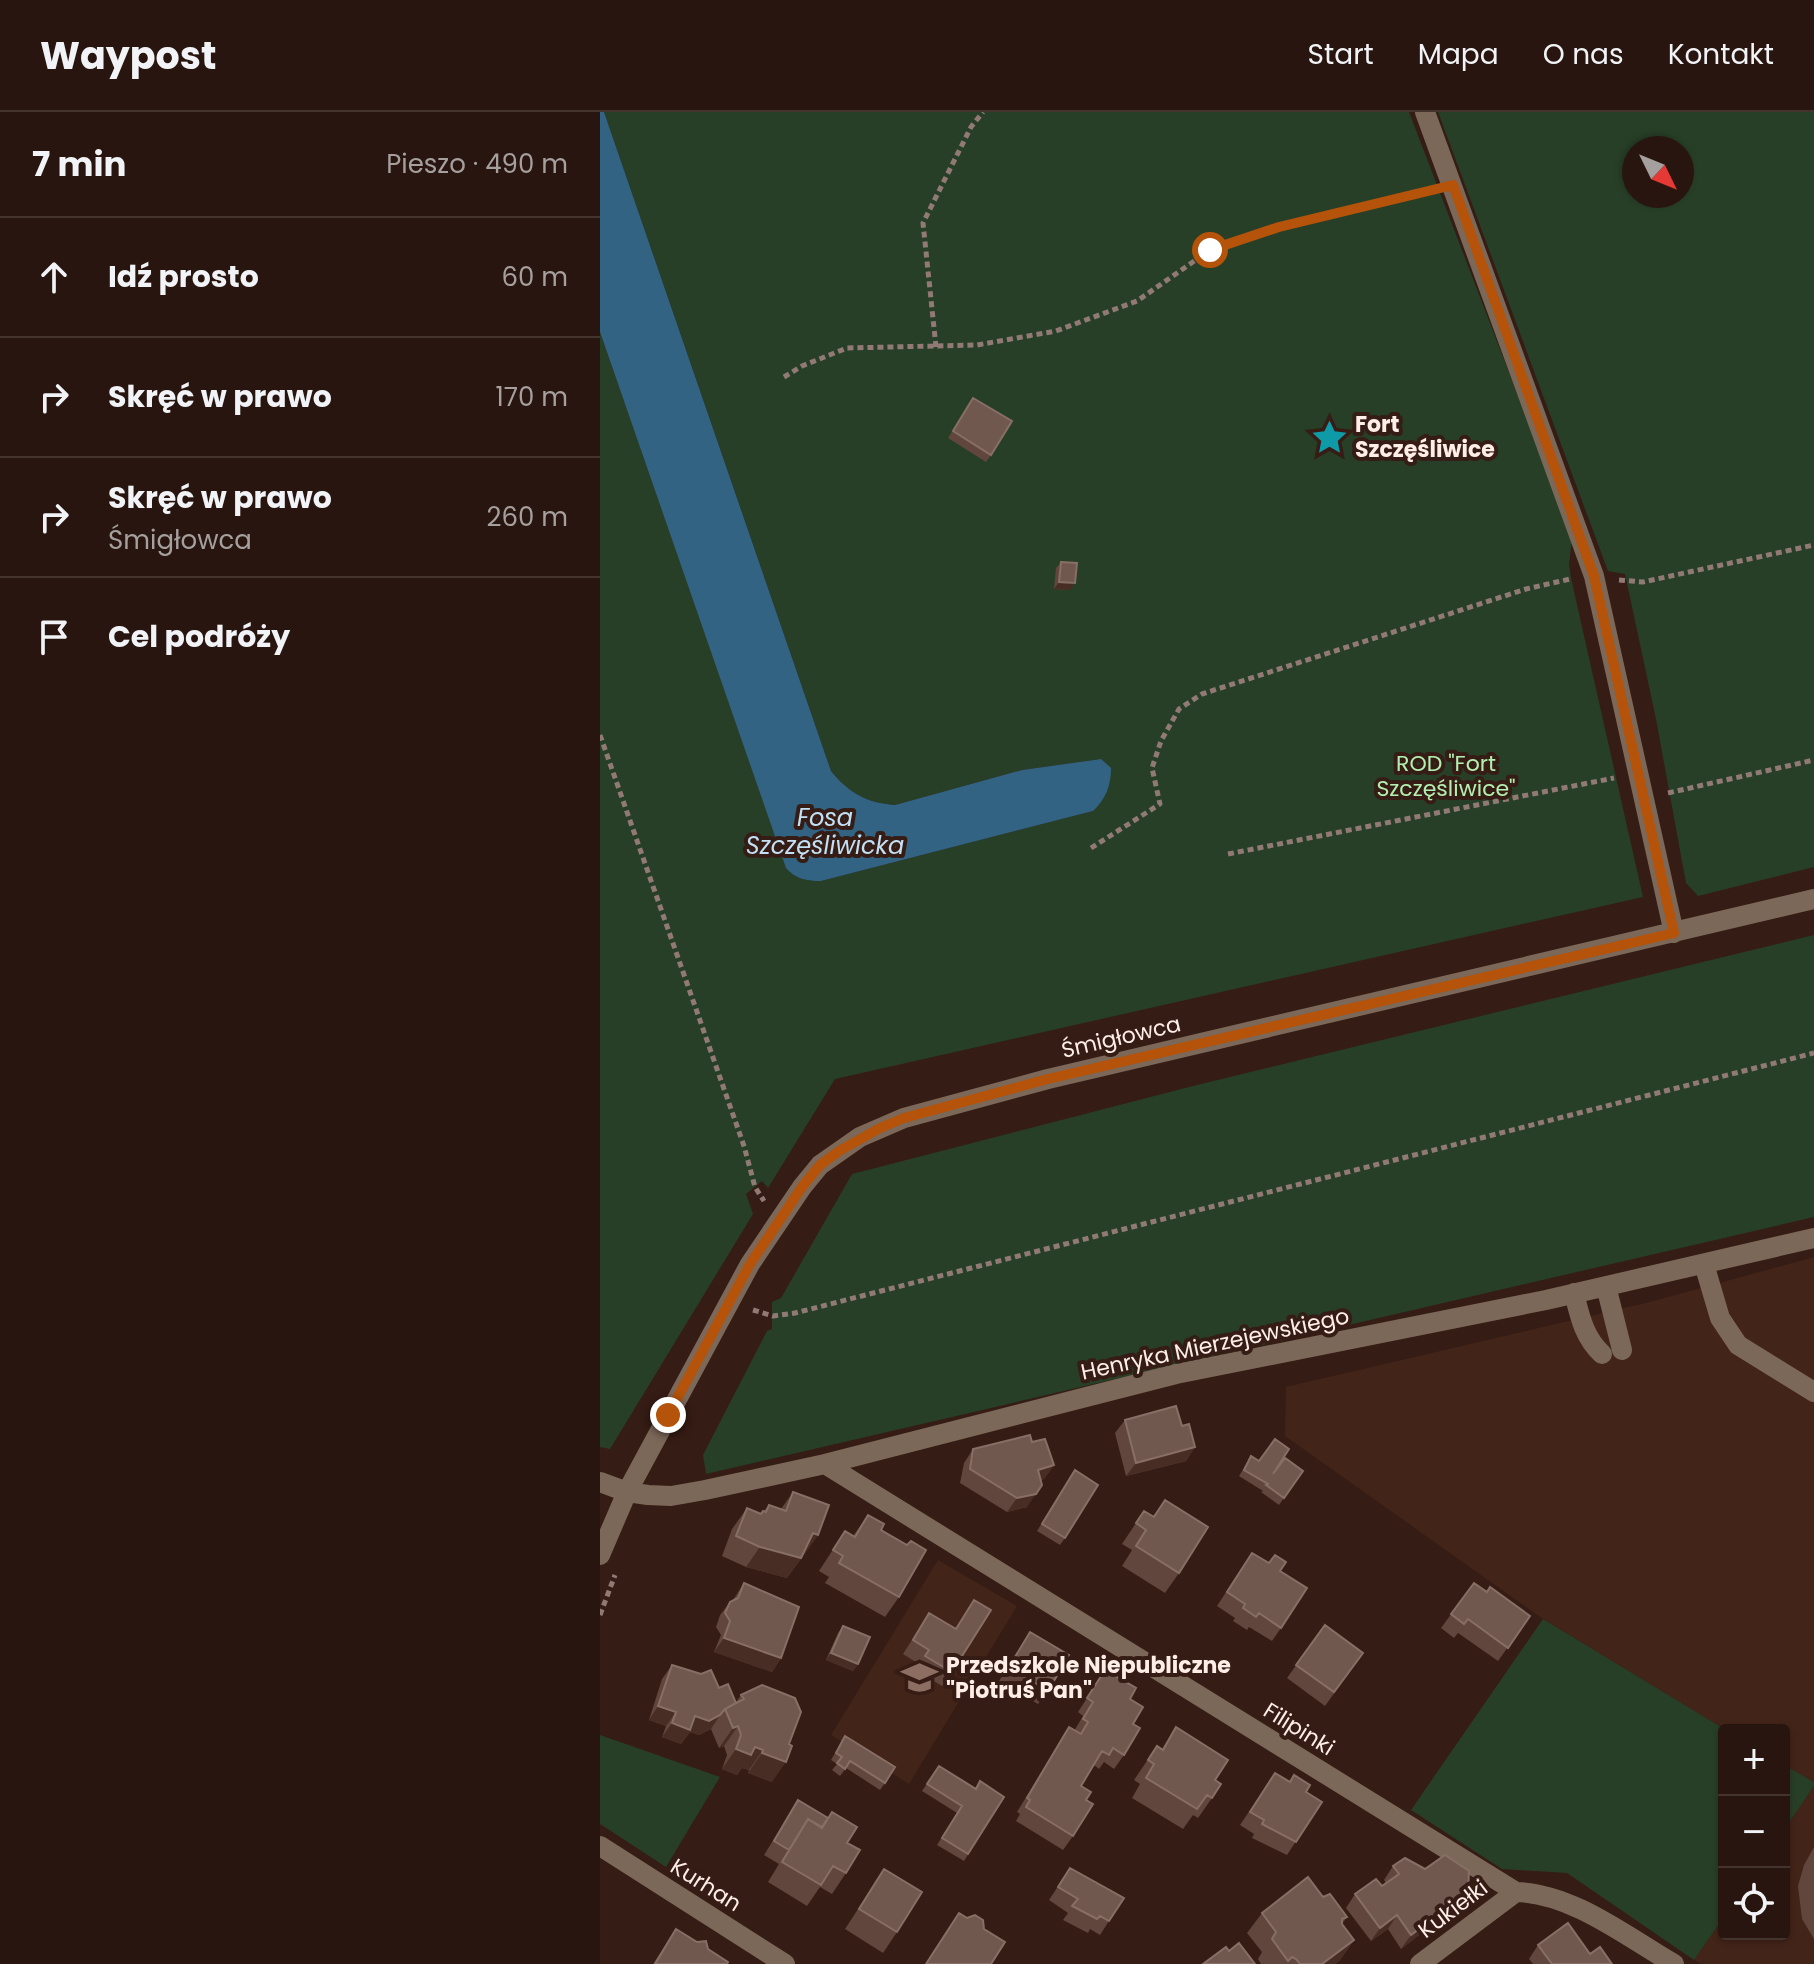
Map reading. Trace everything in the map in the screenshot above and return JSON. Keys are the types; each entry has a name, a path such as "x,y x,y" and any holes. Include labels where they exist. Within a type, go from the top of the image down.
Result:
{"street":[{"path":"1425,112 1594,576 1674,933"},
{"name":"Śmigłowca","path":"600,1555 627,1492 750,1264 783,1212 820,1165 860,1137 904,1118 1048,1079 1814,899"},
{"name":"Henryka Mierzejewskiego","path":"600,1482 627,1492 671,1496 825,1464 1176,1374 1568,1295 1814,1238"},
{"path":"1704,1264 1720,1318 1738,1345 1814,1392"},
{"path":"1568,1295 1592,1345 1612,1352 1606,1286"},
{"name":"Filipinki","path":"825,1464 1516,1892 1533,1892 1567,1902 1674,1964"},
{"name":"Kurhan","path":"600,1846 785,1964"},
{"name":"Kukiełki","path":"1420,1964 1516,1892"}],"path":[{"path":"936,347 923,223 971,127 983,112"},
{"path":"784,377 802,366 847,348 977,345 1056,331 1137,301 1210,250 1279,227 1453,185"},
{"path":"1627,581 1643,582 1814,545"},
{"path":"1091,848 1160,804 1152,768 1161,741 1179,709 1202,694 1526,589 1571,578"},
{"path":"600,735 744,1146 755,1187 767,1204"},
{"path":"1669,793 1814,760"},
{"path":"1228,854 1617,778"},
{"path":"773,1316 795,1313 1814,1053"},
{"path":"600,1615 617,1570"}],"shaded area":[{"path":"1814,1257 1814,1782 1790,1768 1790,1724 1718,1725 1543,1619 1285,1436 1286,1387 1650,1302"},
{"name":"Przedszkole Niepubliczne \"Piotruś Pan\"","path":"938,1560 1017,1606 909,1784 831,1735"},
{"path":"1814,1786 1814,1964 1702,1964 1694,1960 1718,1926 1718,1940 1790,1940 1790,1821"}],"green space":[{"name":"ROD \"Fort Szczęśliwice\"","path":"604,112 1409,112 1572,537 1571,578 1643,897 835,1079 768,1188 762,1181 746,1194 753,1214 610,1449 600,1447 600,332 786,867 790,871 802,878 821,881 1093,811 1101,759 1022,770 895,805 859,796 831,771"},
{"path":"1438,112 1814,112 1814,867 1698,896 1686,883 1625,574 1608,571"},
{"path":"1814,935 1814,1217 706,1474 703,1455 767,1331 772,1329 772,1302 781,1298 852,1174 1193,1086"},
{"path":"1543,1619 1718,1725 1718,1926 1694,1960 1567,1873 1502,1869 1411,1810"},
{"path":"600,1735 720,1777 666,1867 600,1824"},
{"path":"1790,1768 1814,1782 1790,1821"}],"water":[{"name":"Fosa Szczęśliwicka","path":"600,112 604,112 831,771 859,796 895,805 1022,770 1101,759 1111,768 1110,780 1104,797 1093,811 821,881 802,879 786,868 600,332"}],"building":[{"path":"973,398 1012,421 991,455 953,431"},
{"path":"1061,562 1077,563 1075,583 1059,582"},
{"path":"1176,1406 1182,1426 1189,1424 1195,1447 1136,1463 1125,1420"},
{"path":"1030,1435 1032,1442 1045,1439 1054,1465 1038,1470 1042,1485 1036,1494 1017,1498 970,1469 973,1449"},
{"path":"1275,1439 1289,1449 1273,1474 1285,1458 1303,1471 1284,1498 1244,1470 1251,1456 1259,1461"},
{"path":"1075,1470 1098,1485 1065,1538 1042,1524"},
{"path":"793,1492 829,1505 818,1535 813,1533 801,1558 760,1547 736,1536 747,1508 761,1514 766,1512 769,1505 786,1511"},
{"path":"1165,1500 1208,1527 1179,1573 1136,1546 1146,1530 1136,1523 1144,1511 1154,1517"},
{"path":"868,1515 884,1524 881,1530 907,1545 911,1541 926,1550 899,1597 839,1563 843,1556 833,1550 845,1531 855,1537"},
{"path":"1252,1553 1269,1563 1275,1555 1286,1562 1280,1571 1307,1588 1281,1628 1259,1613 1256,1617 1243,1608 1245,1604 1227,1592"},
{"path":"744,1583 799,1607 781,1658 724,1638 730,1621 725,1613 730,1602 738,1598"},
{"path":"1474,1583 1487,1592 1490,1587 1530,1616 1508,1648 1468,1619 1464,1624 1451,1614"},
{"path":"974,1600 991,1610 952,1672 925,1656 929,1650 913,1640 929,1613 956,1629"},
{"path":"1325,1625 1363,1653 1334,1692 1296,1665"},
{"path":"843,1626 870,1637 858,1664 831,1653"},
{"path":"1030,1632 1069,1655 1048,1691 1009,1667"},
{"path":"672,1665 701,1674 711,1670 719,1688 728,1684 736,1703 709,1721 695,1716 690,1730 672,1723 676,1712 658,1706"},
{"path":"1105,1670 1136,1688 1130,1699 1143,1707 1133,1724 1140,1728 1124,1755 1113,1748 1109,1755 1102,1751 1081,1786 1091,1792 1086,1800 1093,1804 1073,1836 1026,1807 1030,1800 1027,1798 1069,1727 1081,1734 1088,1722 1083,1719 1093,1702 1087,1698"},
{"path":"762,1685 795,1698 801,1712 786,1762 755,1747 751,1755 736,1749 741,1735 738,1726 733,1728 725,1709 744,1699 741,1695"},
{"path":"1176,1727 1228,1760 1215,1780 1221,1784 1212,1798 1207,1795 1197,1809 1146,1778 1154,1764 1148,1760 1157,1746 1163,1750"},
{"path":"845,1736 895,1767 885,1783 850,1761 845,1769 837,1763 842,1757 836,1753"},
{"path":"939,1766 976,1789 980,1781 1004,1797 968,1854 942,1838 962,1806 927,1784"},
{"path":"1275,1773 1290,1782 1294,1775 1310,1785 1306,1792 1322,1802 1296,1842 1262,1824 1264,1820 1250,1812"},
{"path":"798,1800 828,1818 822,1827 808,1819 789,1850 774,1841"},
{"path":"832,1812 857,1827 847,1843 860,1850 846,1873 833,1866 821,1885 782,1862 808,1819 822,1828"},
{"path":"1445,1855 1469,1871 1468,1892 1411,1935 1397,1915 1380,1928 1355,1894 1376,1879 1382,1886 1399,1874 1393,1866 1405,1858 1425,1869"},
{"path":"1070,1868 1124,1898 1109,1921 1100,1916 1097,1919 1072,1906 1078,1899 1058,1887"},
{"path":"884,1869 922,1892 897,1932 859,1909"},
{"path":"1308,1877 1323,1897 1330,1894 1347,1917 1342,1919 1342,1924 1354,1940 1322,1964 1300,1964 1292,1957 1288,1961 1272,1939 1276,1932 1262,1913"},
{"path":"959,1913 967,1918 975,1915 983,1920 984,1929 1005,1942 991,1964 926,1964"},
{"path":"1568,1923 1590,1954 1600,1947 1612,1964 1552,1964 1538,1945"},
{"path":"676,1929 697,1942 706,1941 708,1949 727,1964 655,1964"},
{"path":"1239,1943 1255,1964 1203,1964 1226,1947 1229,1951"}],"place":[{"name":"Fort Szczęśliwice","path":"1329,437"},
{"name":"Przedszkole Niepubliczne \"Piotruś Pan\"","path":"920,1678"}],"route":[{"path":"668,1415 750,1264 783,1212 820,1165 860,1137 904,1118 1048,1079 1674,933 1594,576 1453,185 1279,227 1210,250"}]}
